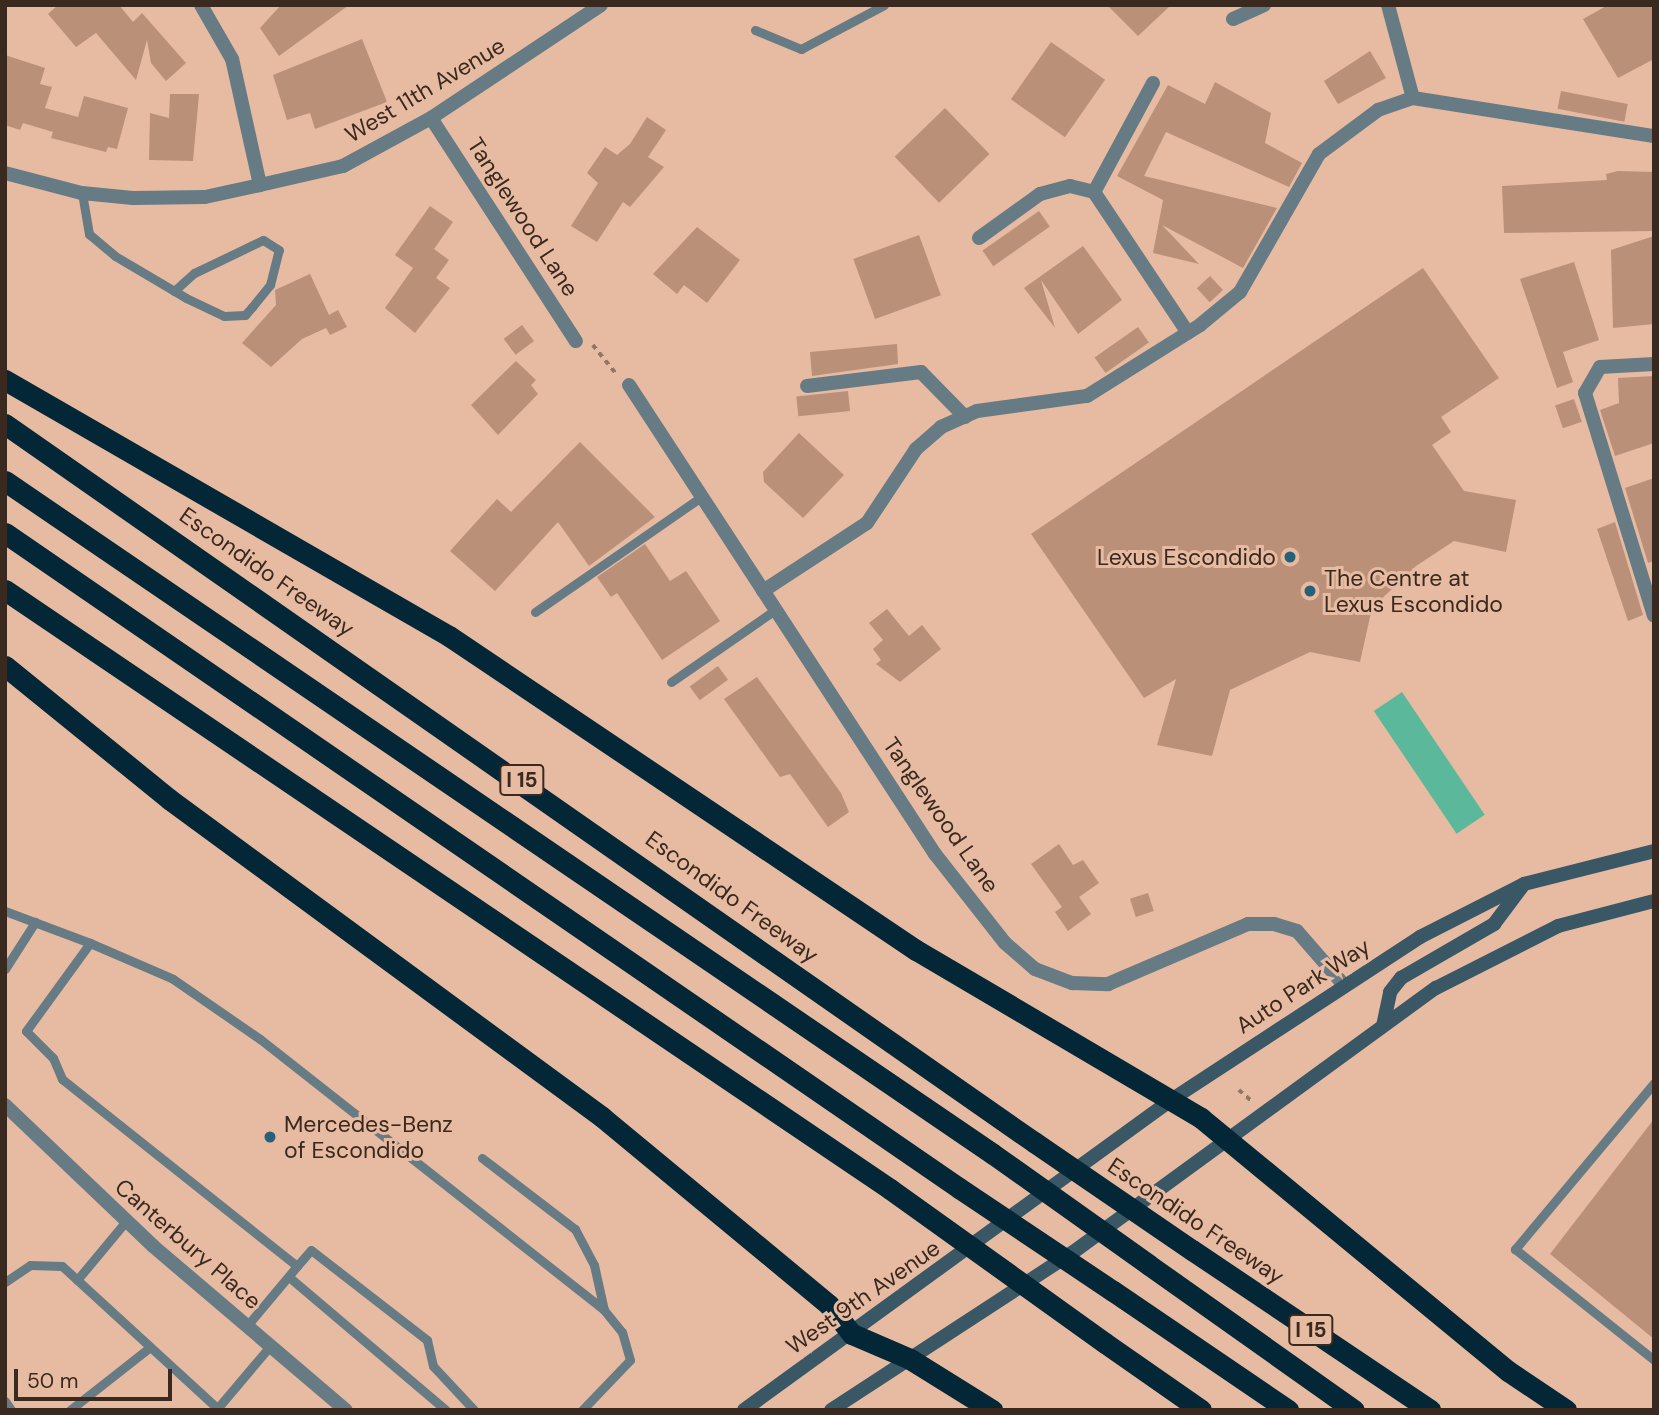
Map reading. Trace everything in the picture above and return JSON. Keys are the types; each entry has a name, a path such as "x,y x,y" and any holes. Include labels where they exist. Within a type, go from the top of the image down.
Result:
{"highway":[{"path":"5,380 449,636 916,950 1230,1137 1508,1371 1566,1410"},
{"name":"Escondido Freeway","path":"5,424 1034,1142 1430,1410"},
{"path":"5,481 992,1154 1354,1410"},
{"path":"5,533 959,1188 1289,1410"},
{"path":"5,590 890,1189 1201,1410"},
{"path":"5,666 169,799 602,1117 828,1305 852,1334 910,1359 992,1410"}],"main road":[{"name":"Auto Park Way","path":"1009,1222 1171,1100 1420,936 1524,884 1654,851"},
{"path":"1382,1026 1390,992 1401,978 1494,924 1524,884"},
{"path":"831,1410 1072,1253 1382,1026 1502,951 1579,918 1654,901"},
{"name":"West 9th Avenue","path":"744,1410 1009,1222"}],"street":[{"path":"201,5 232,59 260,185"},
{"name":"West 11th Avenue","path":"5,173 82,193 205,197 343,166 431,118 601,5"},
{"path":"1233,19 1264,5"},
{"path":"1388,5 1413,99"},
{"path":"1094,192 1153,83"},
{"path":"762,591 867,523 916,449 965,416 1087,396 1188,333 1240,292 1319,154 1378,110 1413,99 1654,136"},
{"name":"Tanglewood Lane","path":"431,118 576,341"},
{"path":"979,238 1040,194 1070,186 1094,192 1188,333"},
{"path":"1654,364 1600,367 1586,393 1654,616"},
{"path":"807,386 921,372 965,416"},
{"name":"Tanglewood Lane","path":"629,385 935,854 1005,943 1035,969 1072,983 1108,984 1248,925 1274,924 1297,931 1344,985"},
{"name":"Canterbury Place","path":"5,1105 126,1221 246,1327 346,1410"}],"lane":[{"path":"755,30 801,49 884,5"},
{"path":"82,193 89,234 174,291 224,317 245,315 270,285 279,250 263,240 194,273 174,291"},
{"path":"535,612 701,497"},
{"path":"671,682 775,610"},
{"path":"5,911 90,943 173,979 260,1039 604,1310 622,1332 630,1360 582,1410"},
{"path":"5,969 35,922"},
{"path":"90,943 26,1031 53,1058 62,1079 297,1266"},
{"path":"1654,1083 1515,1249 1654,1360"},
{"path":"482,1158 575,1229 594,1265 604,1310"},
{"path":"77,1280 126,1221"},
{"path":"246,1327 311,1250 427,1340 433,1366 474,1410"},
{"path":"5,1282 30,1265 62,1266 217,1409 270,1346"},
{"path":"289,1277 446,1410"},
{"path":"70,1410 150,1347"},
{"path":"5,1401 11,1410"}],"path":[{"path":"576,341 591,342 629,385"},
{"path":"1239,1090 1260,1108"}],"shaded area":[{"path":"1402,692 1485,815 1457,834 1374,711"}],"building":[{"path":"58,5 119,5 133,22 142,13 186,63 166,81 151,63 147,40 136,80 96,33 76,47 48,14"},
{"path":"281,5 349,5 279,56 260,28"},
{"path":"1107,5 1171,5 1138,36"},
{"path":"1608,5 1654,5 1654,59 1618,78 1583,19"},
{"path":"362,39 387,102 315,129 310,113 287,120 273,75"},
{"path":"1051,42 1105,80 1065,137 1011,99"},
{"path":"1370,51 1386,78 1338,104 1324,81"},
{"path":"5,55 45,68 40,84 52,87 45,108 78,117 84,96 128,108 117,149 108,147 106,152 51,138 53,132 23,123 20,130 5,125"},
{"path":"1215,82 1271,113 1265,143 1302,163 1289,187 1166,132 1144,176 1277,208 1243,268 1162,225 1199,264 1153,253 1163,200 1117,176 1168,85 1205,104"},
{"path":"1561,91 1628,104 1624,122 1558,109"},
{"path":"170,94 199,94 193,161 149,160 150,113 169,118"},
{"path":"945,108 989,154 939,203 895,157"},
{"path":"647,117 666,130 648,157 664,167 630,207 623,202 597,242 571,226 598,183 587,173 605,147 617,155 630,144"},
{"path":"1618,171 1654,172 1654,231 1504,233 1502,186 1607,180 1606,174"},
{"path":"430,206 453,222 434,249 449,260 436,278 450,288 415,333 385,308 413,268 395,255"},
{"path":"1039,211 1050,227 993,266 982,251"},
{"path":"697,227 740,260 707,303 684,285 677,294 653,274"},
{"path":"919,235 941,295 875,319 853,259"},
{"path":"1654,236 1654,324 1613,328 1611,250"},
{"path":"1083,246 1122,300 1078,334 1041,280 1055,328 1024,288"},
{"path":"1574,262 1599,340 1563,352 1573,382 1557,388 1520,279"},
{"path":"1423,268 1499,378 1441,417 1451,432 1432,445 1464,491 1516,500 1506,552 1454,541 1416,566 1372,608 1360,662 1310,652 1230,690 1212,756 1157,745 1176,679 1144,698 1031,534"},
{"path":"310,274 329,315 338,310 347,327 330,335 326,328 302,339 271,367 242,343 276,305 275,290"},
{"path":"1210,276 1223,290 1210,302 1197,288"},
{"path":"522,325 534,341 516,355 504,339"},
{"path":"1138,327 1149,343 1105,373 1095,357"},
{"path":"897,344 898,364 812,376 810,352"},
{"path":"516,361 536,380 531,385 538,394 498,435 471,405"},
{"path":"1654,376 1654,443 1615,456 1600,410 1619,403 1618,378"},
{"path":"848,391 850,411 798,416 796,396"},
{"path":"1574,399 1582,422 1563,428 1555,406"},
{"path":"799,433 844,475 803,518 764,482 763,472"},
{"path":"580,442 655,517 589,566 558,522 495,591 450,551 497,499 511,512"},
{"path":"1654,478 1654,561 1648,563 1625,488"},
{"path":"1615,522 1643,615 1628,621 1597,529"},
{"path":"645,544 670,581 686,571 720,621 662,660 617,593 611,597 597,577"},
{"path":"887,609 909,636 922,625 941,649 900,682 876,664 881,660 873,649 883,640 869,623"},
{"path":"718,666 728,680 700,700 690,687"},
{"path":"757,677 841,793 849,812 828,827 790,774 780,777 724,699"},
{"path":"1059,844 1073,865 1083,860 1099,883 1079,897 1091,914 1068,931 1055,912 1062,907 1031,864"},
{"path":"1148,893 1154,911 1136,917 1130,899"},
{"path":"1654,1119 1654,1339 1550,1254"}],"place":[{"name":"Lexus Escondido","path":"1290,557"},
{"name":"The Centre at Lexus Escondido","path":"1310,591"},
{"name":"Mercedes-Benz of Escondido","path":"270,1137"}]}
